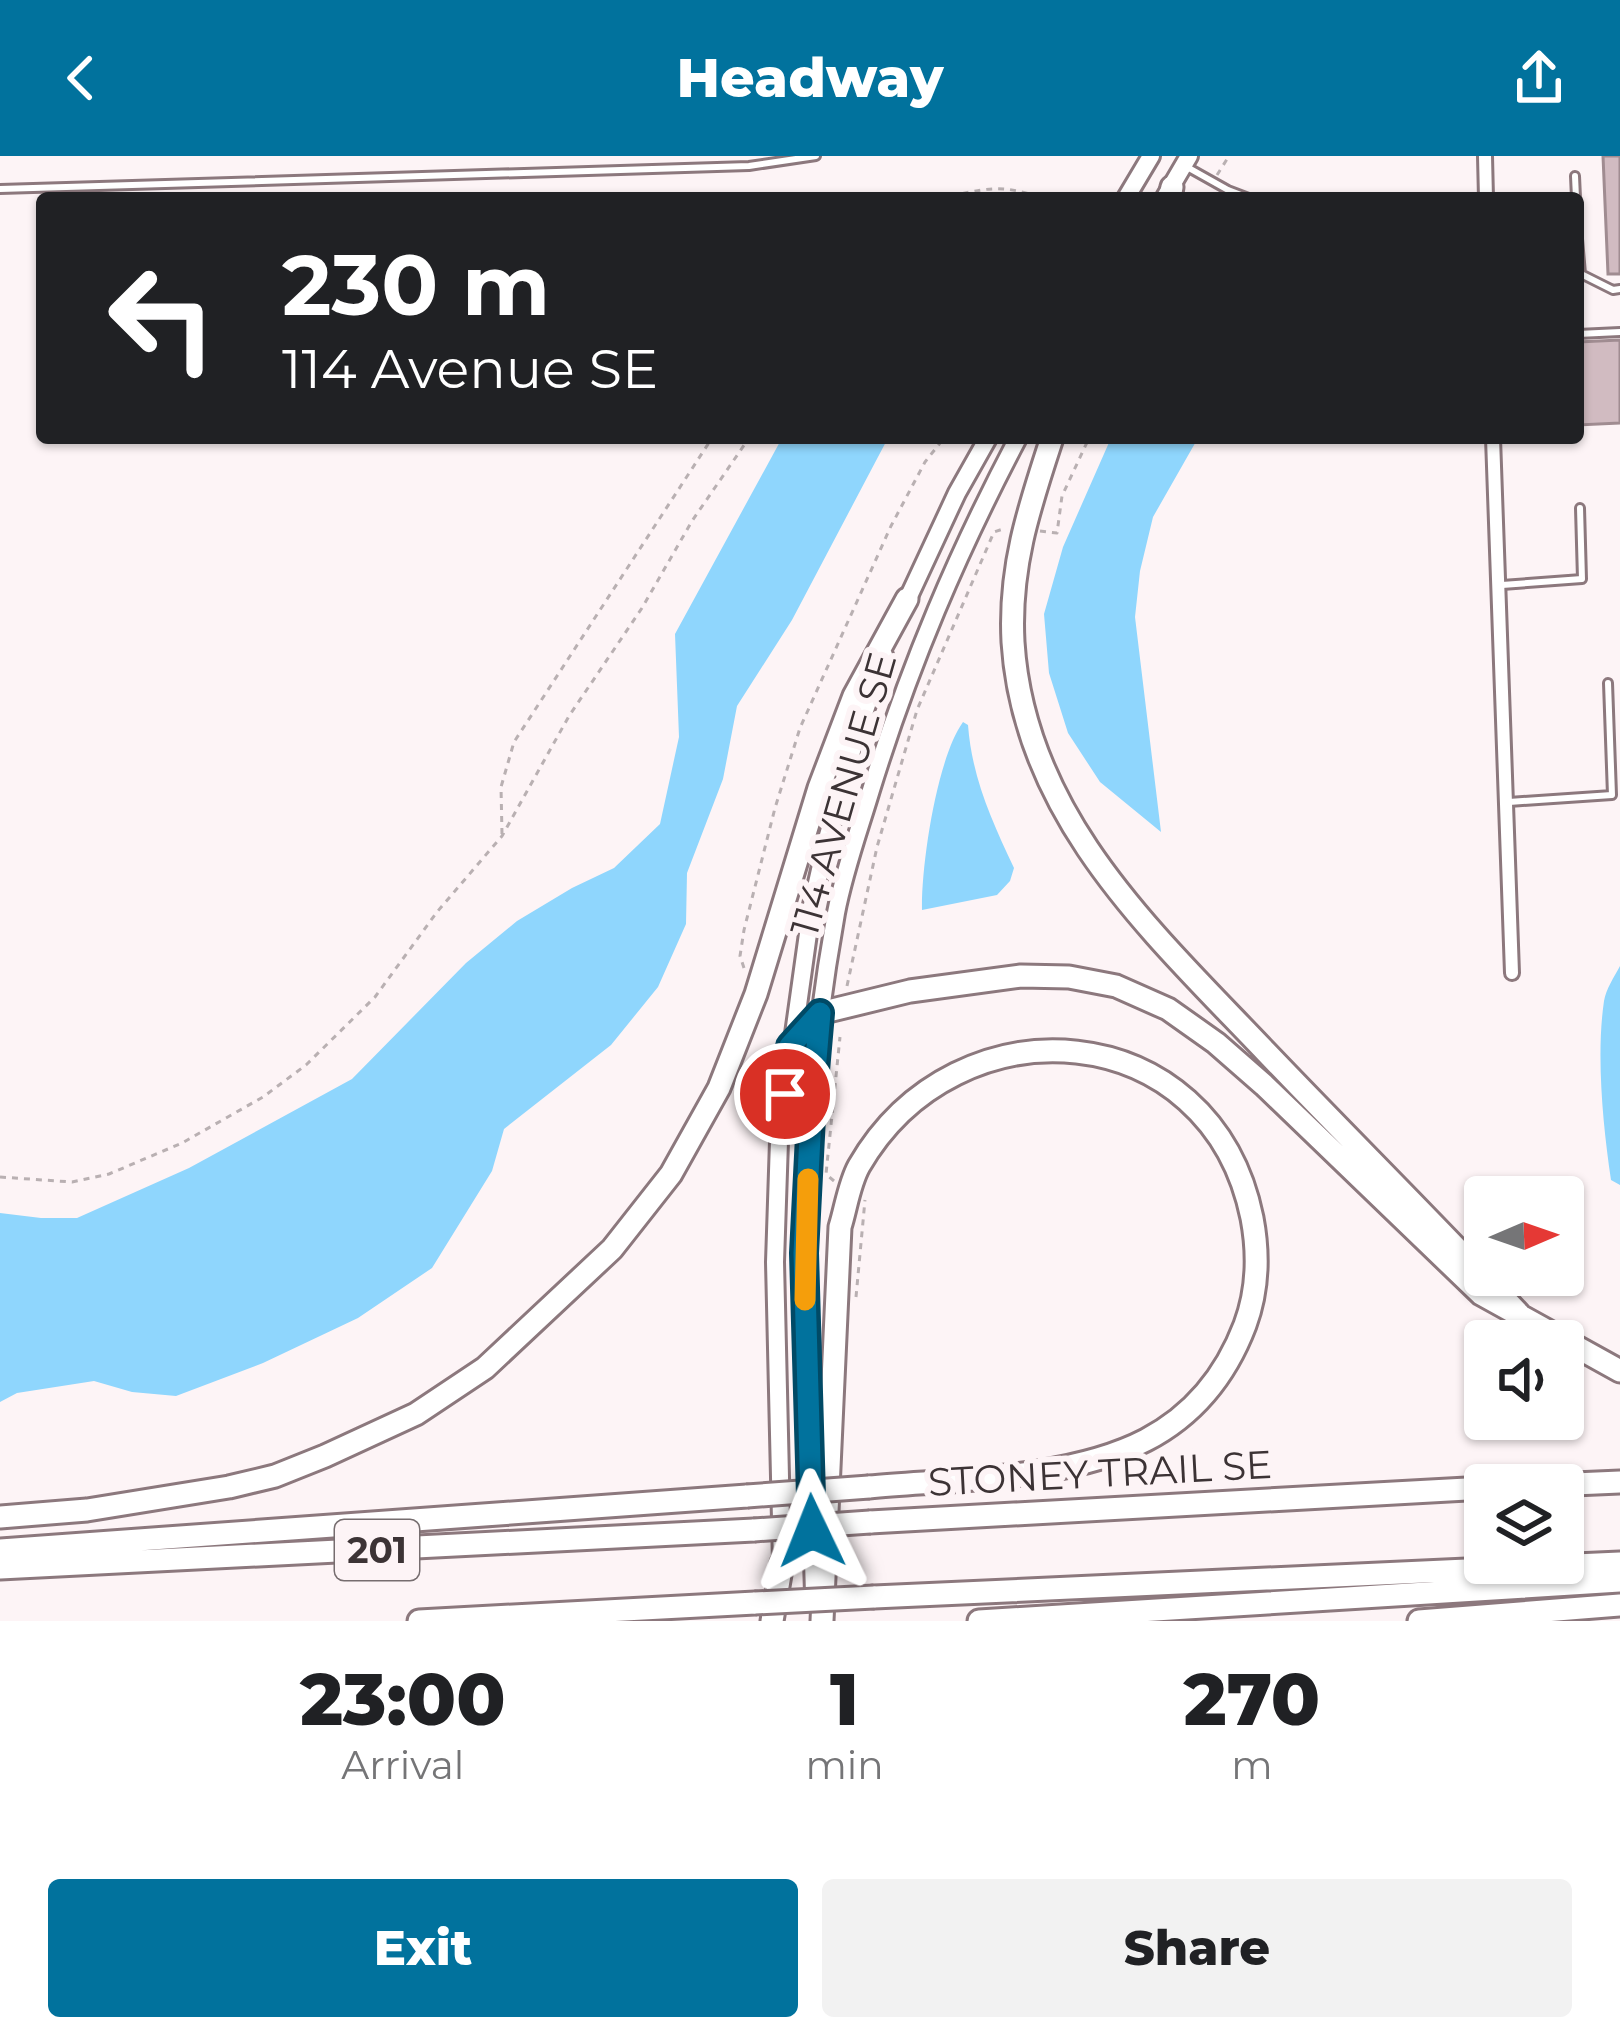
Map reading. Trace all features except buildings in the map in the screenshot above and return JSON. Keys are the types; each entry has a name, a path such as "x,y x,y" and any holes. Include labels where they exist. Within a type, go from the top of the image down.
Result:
{"highway":[{"path":"1050,444 1022,528 1013,642 1037,751 1072,829 1101,872 1166,947 1519,1314"},
{"path":"0,1517 87,1510 230,1486 275,1476 326,1456 416,1414 485,1368 612,1249 671,1174 719,1088 756,994 840,732 854,696 907,599"},
{"path":"790,1046 820,1013 910,991 1021,976 1069,976 1116,986 1168,1009 1216,1043 1481,1294 1620,1371"},
{"path":"0,1550 747,1496 869,1487 1030,1472 1090,1462 1145,1441 1208,1393 1233,1358 1252,1305 1259,1251 1235,1162 1211,1125 1181,1095 1141,1068 1087,1052 1046,1049 968,1068 931,1086 902,1109 856,1171 840,1227 819,1621"},
{"path":"1584,1484 1620,1482"},
{"name":"STONEY TRAIL SE","path":"0,1568 1464,1489"},
{"path":"772,1621 782,1563"},
{"name":"201","path":"419,1621 1620,1563"},
{"path":"979,1621 1620,1581"},
{"path":"1419,1621 1620,1605"}],"main road":[{"path":"1130,192 1151,156"},
{"path":"1170,192 1186,161"},
{"name":"114 AVENUE SE","path":"782,1563 775,1262 779,1141 812,905 856,737 907,599 985,444"},
{"name":"114 AVENUE SE","path":"819,1621 804,1253 820,1013 837,908 887,736 928,627 1015,444"}],"street":[{"path":"1485,156 1486,192"},
{"path":"1493,444 1512,974"}],"lane":[{"path":"0,189 749,166 816,156"},
{"path":"1186,161 1233,192"},
{"path":"1575,176 1576,192"},
{"path":"1584,276 1620,289"},
{"path":"1584,334 1620,332"},
{"path":"1498,585 1582,579 1580,508"},
{"path":"1505,802 1612,795 1608,683"}],"path":[{"path":"970,192 998,187 1025,192"},
{"path":"502,836 502,787 514,742 708,444"},
{"path":"0,1177 72,1182 109,1174 182,1143 263,1097 306,1065 375,997 437,911 502,836 569,716 745,444"},
{"path":"748,972 740,956 744,930 800,728 891,526 939,444"},
{"path":"1039,531 1057,533 1062,496 1086,444"},
{"path":"847,987 877,847 916,710 994,532 1011,526"},
{"path":"835,1182 826,1174 840,1037"}],"water":[{"path":"779,444 885,444 792,620 737,706 723,779 687,873 686,924 658,987 611,1045 504,1129 492,1171 432,1268 358,1318 263,1363 176,1396 132,1392 94,1381 17,1393 0,1402 0,1213 77,1218 189,1168 352,1079 466,963 517,921 614,868 660,824 679,737 675,634"},
{"path":"1108,444 1195,444 1153,517 1135,617 1161,832 1100,782 1068,733 1049,673 1044,614 1063,547"},
{"path":"963,722 968,725 984,799 1014,868 997,895 922,910 932,813 945,760"},
{"path":"1620,966 1620,1185 1611,1180 1601,1067 1604,1001"}],"slow traffic":[{"path":"805,1300 808,1179"}],"route":[{"path":"785,1094 790,1046 820,1013 804,1253 812,1531"}]}
